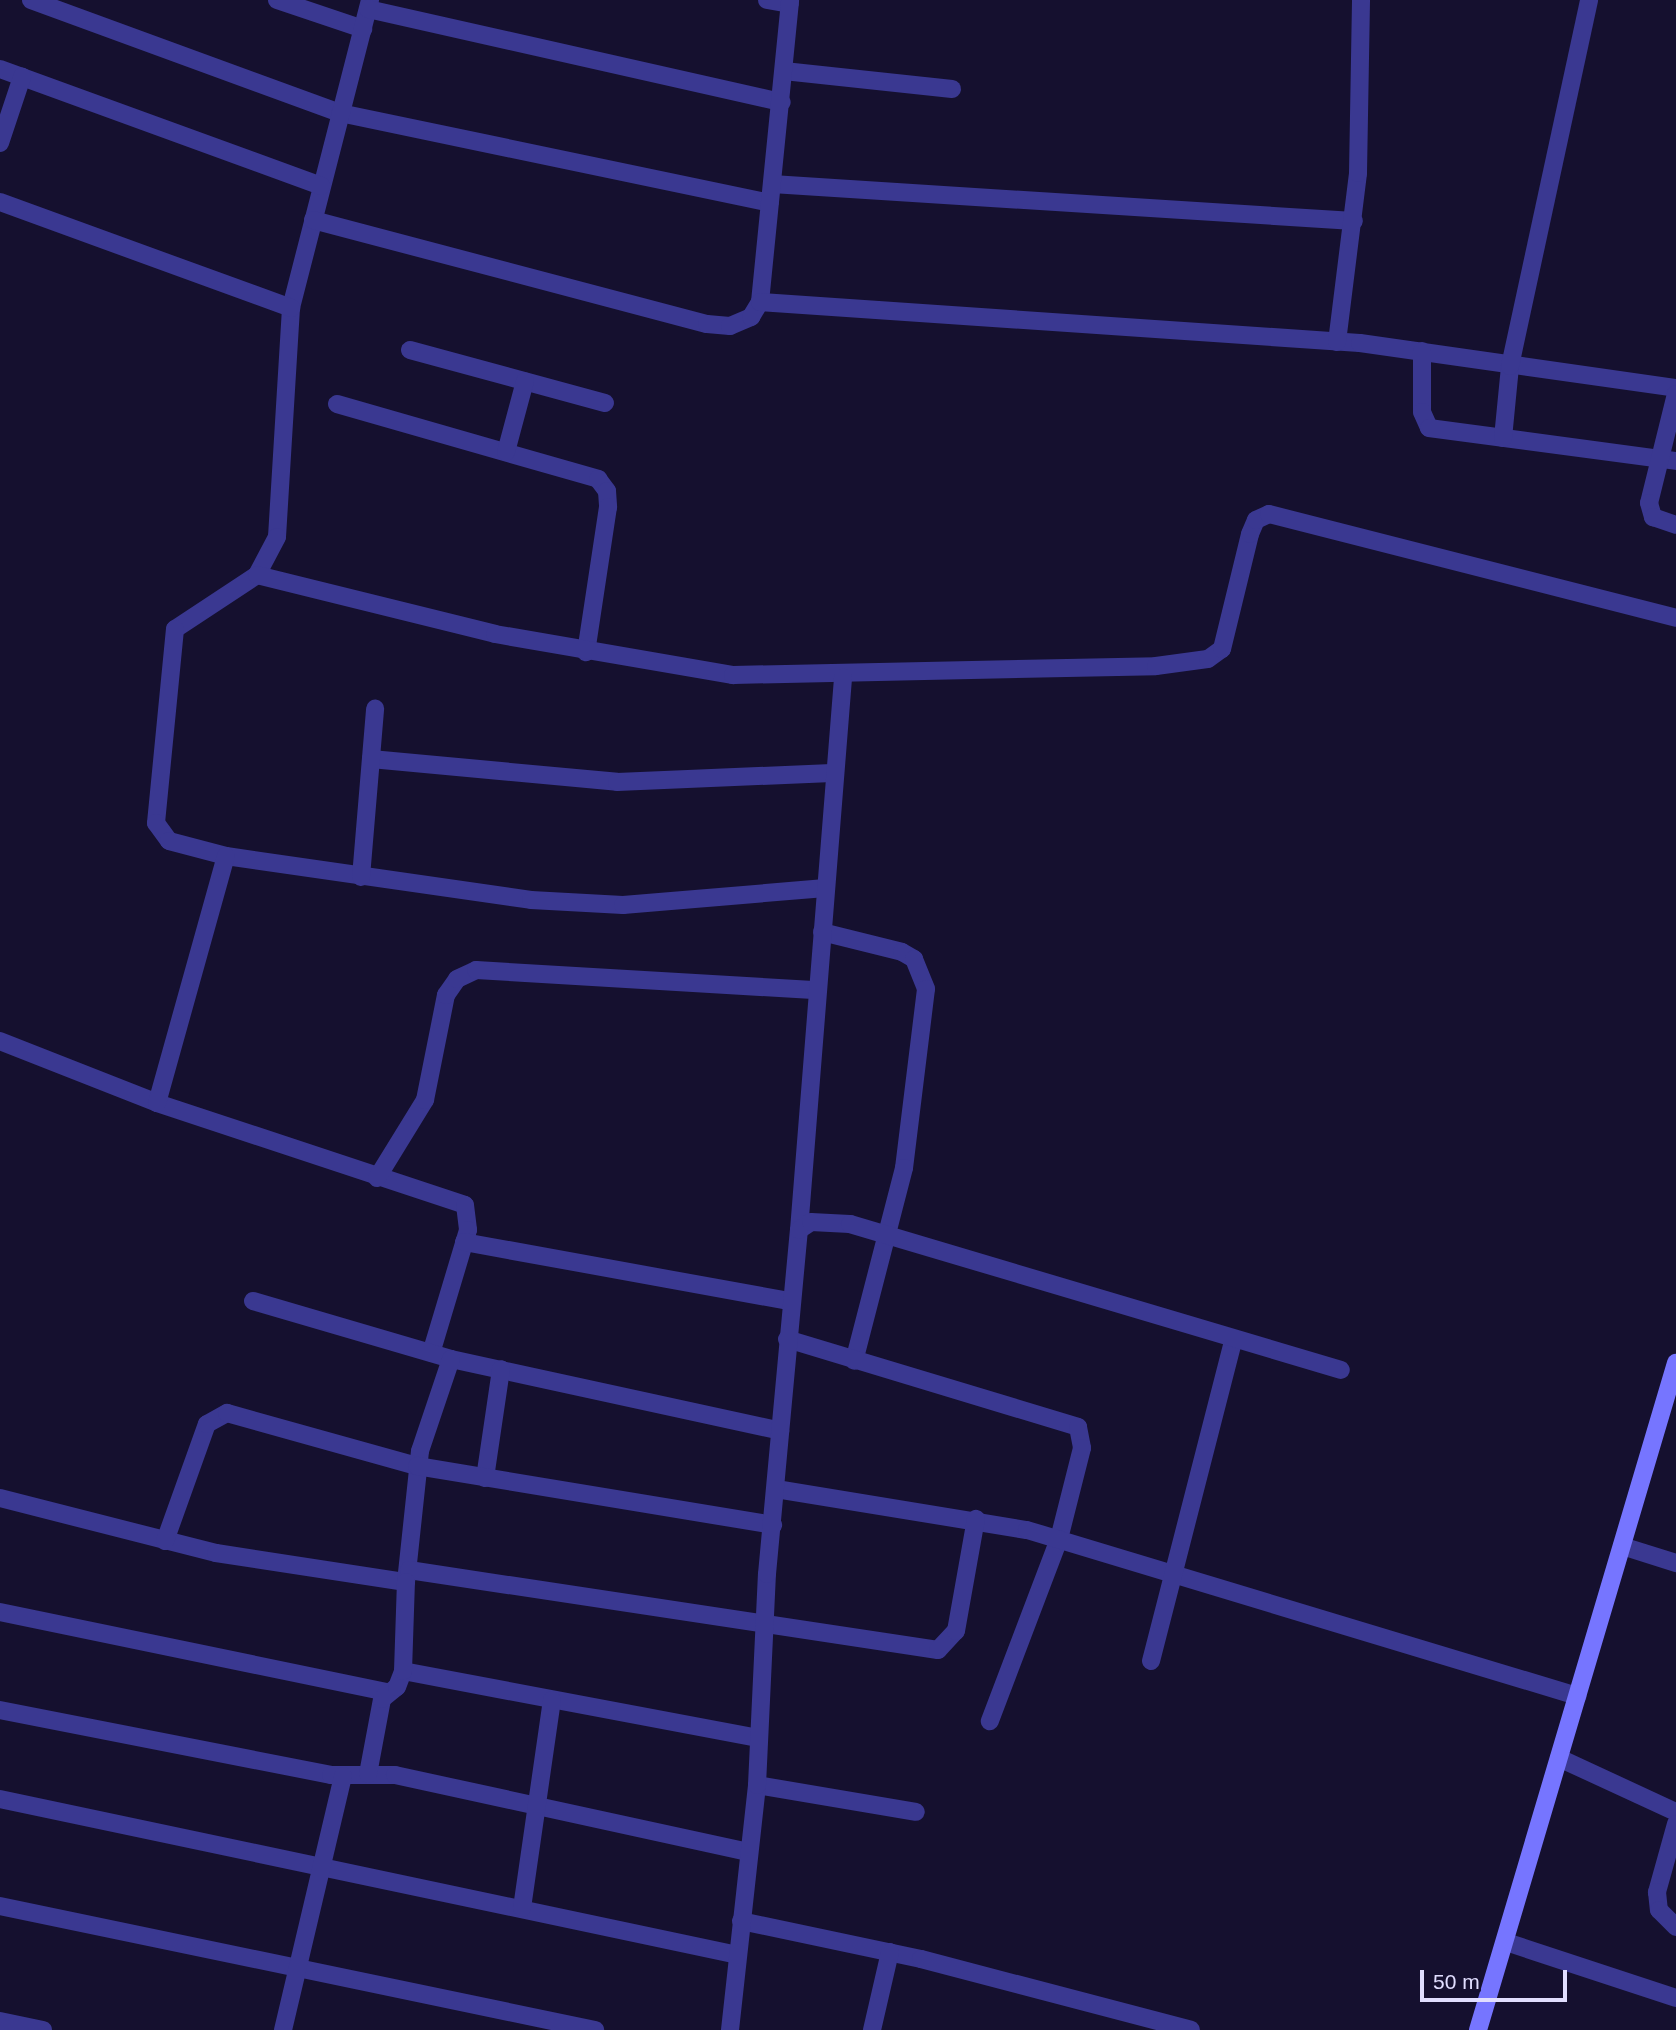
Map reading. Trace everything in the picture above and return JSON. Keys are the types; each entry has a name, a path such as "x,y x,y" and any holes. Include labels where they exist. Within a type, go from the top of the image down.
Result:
{"street":[{"path":"31,0 340,113 770,203"},
{"path":"277,0 363,29"},
{"path":"313,220 706,324 730,326 751,317 761,302 790,2 767,0"},
{"path":"1337,342 1354,221 1361,0"},
{"path":"1503,438 1510,366 1589,0"},
{"path":"782,102 369,4 290,308 277,537 257,575 184,618 171,645 156,823 169,841 226,856 361,877 582,904 825,888"},
{"path":"0,69 321,186"},
{"path":"784,71 952,89"},
{"path":"0,143 22,77"},
{"path":"772,184 1354,221"},
{"path":"0,202 290,308"},
{"path":"761,302 1337,342 1422,351 1510,366 1676,388"},
{"path":"410,350 605,403"},
{"path":"1422,351 1423,423 1503,438 1668,459"},
{"path":"506,452 525,381"},
{"path":"1676,394 1668,459 1649,510 1676,526"},
{"path":"337,404 598,479 607,491 586,652"},
{"path":"257,575 586,652 733,675 843,678 1208,659 1231,630 1250,534 1256,520 1269,514 1676,618"},
{"path":"730,2030 757,1784 764,1621 774,1525 790,1301 799,1230 832,773 843,678"},
{"path":"361,877 375,709"},
{"path":"371,759 617,782 832,773"},
{"path":"157,1102 226,856"},
{"path":"822,932 902,952 914,959 926,989 915,1095 890,1237 854,1361"},
{"path":"377,1178 425,1100 446,995 475,970 817,990"},
{"path":"0,1041 157,1102 377,1178 465,1205 464,1242 431,1353"},
{"path":"799,1230 828,1221 890,1237 1233,1342 1341,1370"},
{"path":"464,1242 790,1301"},
{"path":"253,1301 450,1359 780,1431"},
{"path":"787,1339 1078,1427 1082,1448 1059,1539 990,1721"},
{"path":"1151,1661 1175,1577 1233,1342"},
{"path":"368,1774 388,1692 403,1671 407,1576 417,1466 450,1359"},
{"path":"1478,2030 1622,1545 1669,1413 1676,1363"},
{"path":"485,1478 501,1368"},
{"path":"165,1541 207,1423 219,1413 417,1466 774,1525"},
{"path":"776,1489 976,1519 1059,1539 1175,1577 1577,1696"},
{"path":"0,1499 165,1541 407,1576 947,1647 956,1631 976,1519"},
{"path":"1622,1545 1676,1563"},
{"path":"0,1612 388,1692"},
{"path":"403,1671 759,1738"},
{"path":"522,1908 552,1700"},
{"path":"0,1710 343,1776 368,1774 536,1806 748,1852"},
{"path":"1559,1758 1676,1812"},
{"path":"283,2030 317,1867 343,1776"},
{"path":"757,1784 916,1812"},
{"path":"0,1799 738,1955"},
{"path":"1676,1824 1657,1892 1660,1910 1676,1927"},
{"path":"0,1906 595,2030"},
{"path":"741,1921 890,1952 1191,2030"},
{"path":"1506,1942 1676,1998"},
{"path":"872,2030 890,1952"},
{"path":"0,2021 43,2030"}]}
